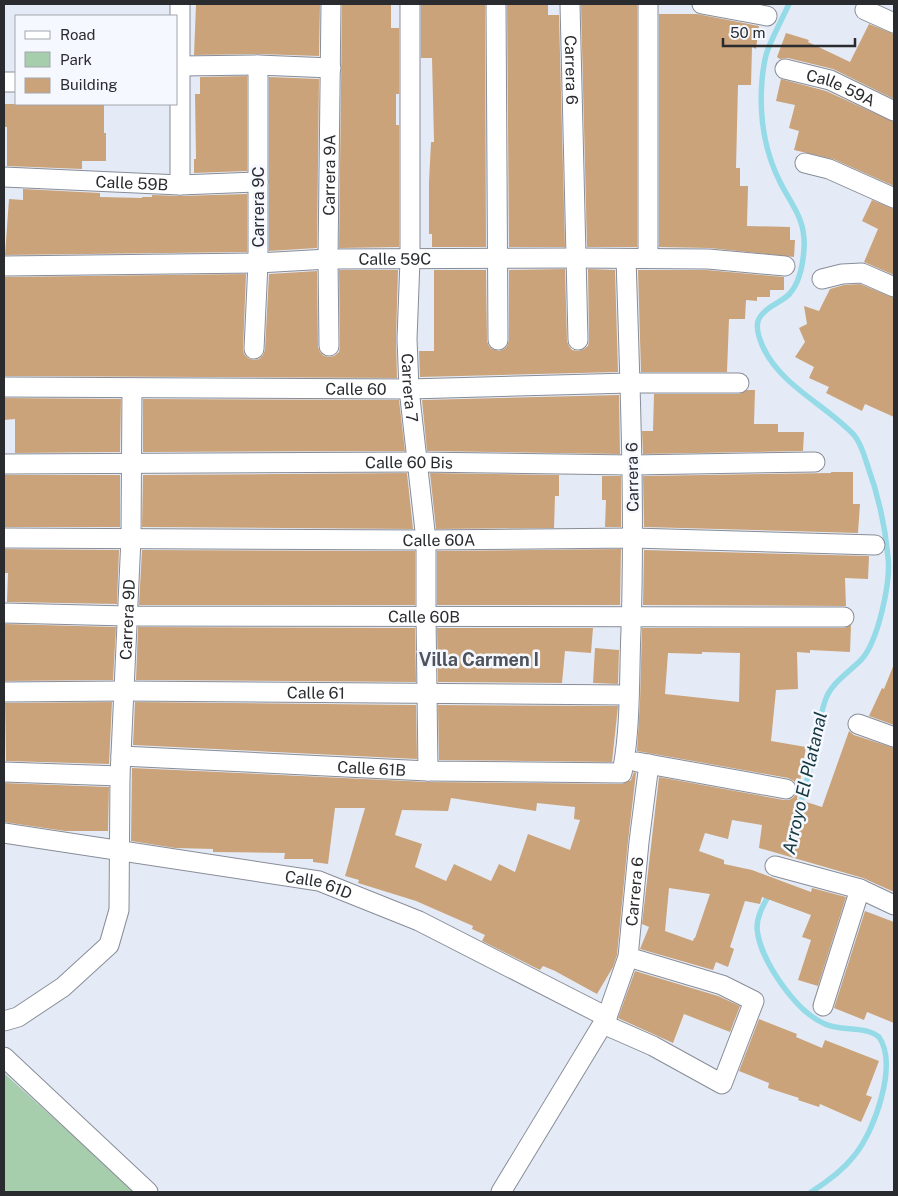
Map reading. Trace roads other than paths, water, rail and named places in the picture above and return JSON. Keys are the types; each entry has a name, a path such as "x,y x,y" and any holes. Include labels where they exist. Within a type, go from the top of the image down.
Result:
{"street":[{"path":"180,4 180,185"},
{"name":"Carrera 9A","path":"330,346 328,259 331,4"},
{"name":"Carrera 7","path":"410,4 410,260 407,339 409,389 426,540 428,771"},
{"path":"496,4 498,340"},
{"name":"Carrera 6","path":"570,4 578,340"},
{"path":"648,4 648,258"},
{"path":"702,4 767,16"},
{"path":"872,9 894,23"},
{"path":"180,66 258,65 331,68"},
{"name":"Carrera 9C","path":"254,348 258,263 258,65"},
{"name":"Calle 59A","path":"785,69 830,80 894,111"},
{"path":"805,163 829,169 894,198"},
{"name":"Calle 59B","path":"4,177 180,185 258,182"},
{"name":"Calle 59C","path":"4,266 258,263 328,259 648,258 708,259 785,266"},
{"name":"Carrera 6","path":"624,767 629,695 633,538 626,259"},
{"path":"822,279 842,274 862,273 894,287"},
{"name":"Calle 60","path":"4,388 409,389 630,383 739,383"},
{"name":"Carrera 9D","path":"4,1021 18,1017 63,987 109,945 120,910 120,776 131,538 132,388"},
{"name":"Calle 60 Bis","path":"4,464 417,462 632,465 815,462"},
{"name":"Calle 60A","path":"4,538 426,540 633,538 875,545"},
{"name":"Calle 60B","path":"4,613 128,616 844,618"},
{"name":"Calle 61","path":"4,692 123,691 629,695"},
{"path":"858,724 894,737"},
{"name":"Calle 61B","path":"121,756 428,771 624,767 649,764 786,789"},
{"name":"Carrera 6","path":"501,1192 605,1020 628,957 639,842 649,764"},
{"path":"4,772 120,776"},
{"name":"Calle 61D","path":"4,833 319,881 419,922 722,1084 754,1001 722,985 628,957"},
{"path":"775,866 860,889 894,905"},
{"path":"823,1006 860,889"},
{"path":"4,1057 148,1192"}],"waterway":[{"name":"Arroyo El Platanal","path":"789,4 768,49 762,80 761,107 766,145 770,158 803,229 804,254 797,283 788,295 760,316 757,327 758,333 763,347 780,373 843,424 858,441 878,498 888,557 885,596 878,626 873,640 861,660 831,689 825,701 800,807"},
{"name":"Arroyo El Platanal","path":"770,893 763,905 757,928 764,954 781,983 791,997 814,1018 838,1028 867,1031 879,1037 884,1049 886,1063 881,1097 876,1114 862,1145 850,1161 834,1176 811,1192"}],"district":[{"name":"Villa Carmen I","path":"479,660"}]}
